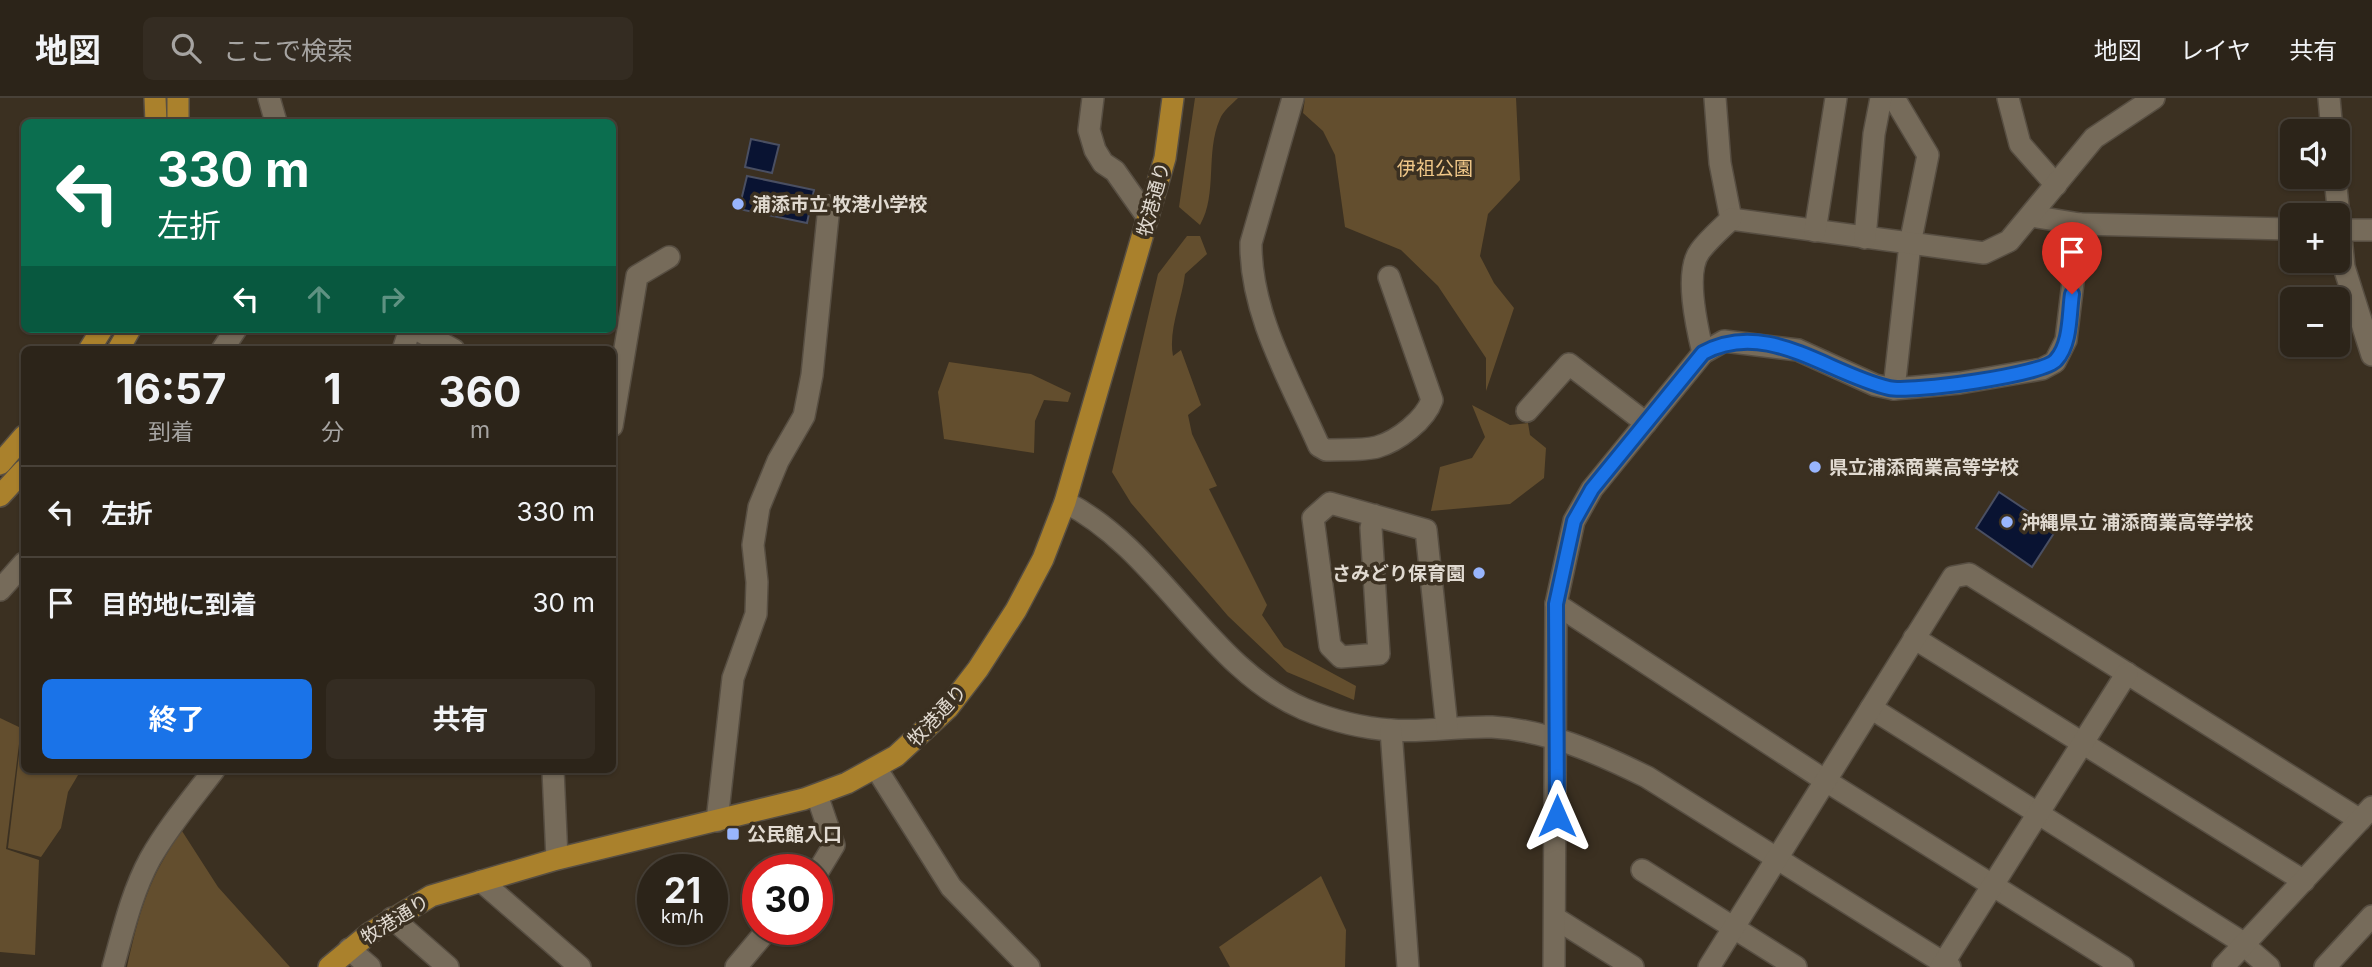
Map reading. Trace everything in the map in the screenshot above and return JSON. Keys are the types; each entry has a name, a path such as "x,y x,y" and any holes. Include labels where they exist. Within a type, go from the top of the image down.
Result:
{"main road":[{"path":"155,98 156,119"},
{"path":"178,98 178,119"},
{"name":"牧港通り","path":"329,967 392,918 431,896 558,859 817,795 876,768 916,741 948,708 978,669 1016,610 1043,559 1065,502 1148,218 1171,128 1173,98"},
{"path":"0,464 21,440"},
{"path":"0,496 21,473"}],"street":[{"path":"269,98 275,119"},
{"path":"1093,98 1089,130 1095,150 1103,163 1115,171 1148,218"},
{"path":"1293,98 1293,106 1273,157 1251,243 1251,265 1255,295 1319,446 1326,450 1377,447 1422,420 1427,414 1432,400 1388,277"},
{"path":"1715,98 1720,163 1731,219"},
{"path":"1815,231 1836,98"},
{"path":"1865,238 1874,134 1881,98"},
{"path":"1894,98 1928,155 1910,244 1894,389"},
{"path":"2008,98 2020,144 2056,185"},
{"path":"1731,219 1984,253 2009,241 2094,138 2154,98"},
{"path":"2329,98 2331,119"},
{"path":"717,821 733,678 756,614 757,582 753,545 759,507 778,461 803,416 812,376 829,206"},
{"path":"2031,216 2080,223 2280,229"},
{"path":"1703,353 1694,316 1693,264 1700,251 1731,219"},
{"path":"1554,967 1556,604 1574,521 1592,489 1703,353 1724,341 1798,350 1894,389 1960,383 2042,369 2055,362 2066,340 2080,223"},
{"path":"2350,230 2372,230"},
{"path":"616,401 636,276 669,257"},
{"path":"2346,273 2372,355"},
{"path":"423,333 447,346"},
{"path":"1527,411 1569,364 1646,423"},
{"path":"1065,502 1106,526 1233,657 1266,687 1301,708 1339,722 1391,730 1493,727 1556,738 1601,755 1647,777 1945,966 2037,813 2127,673"},
{"path":"1374,515 1371,528 1379,654 1341,657 1330,646 1312,518 1330,503 1366,513 1378,517 1426,530 1447,728"},
{"path":"0,590 21,566"},
{"path":"1709,967 1953,577 1969,574 2127,673 2366,813 2223,967"},
{"path":"1556,604 1826,781 2123,967"},
{"path":"1914,638 2304,881"},
{"path":"1871,708 2244,944 2269,967"},
{"path":"1391,730 1408,967"},
{"path":"876,768 951,887 976,916 1029,967"},
{"path":"113,967 128,911 149,860 168,830 212,773"},
{"path":"553,773 558,859"},
{"path":"817,795 834,845 829,854"},
{"path":"1642,870 1796,967"},
{"path":"481,881 557,960 580,967"},
{"path":"2325,967 2372,916"},
{"path":"392,918 448,967"},
{"path":"1555,918 1633,967"},
{"path":"736,967 755,945"},
{"path":"349,949 370,967"}],"green space":[{"path":"1195,98 1238,98 1223,113 1216,132 1209,200 1200,225 1179,207"},
{"name":"伊祖公園","path":"1305,98 1516,98 1520,180 1488,214 1480,256 1494,283 1514,308 1486,391 1486,358 1438,286 1401,250 1345,227 1335,155 1323,131 1303,113"},
{"path":"1187,236 1200,236 1207,254 1185,274 1172,346 1173,356 1181,350 1201,405 1188,415 1192,434 1217,486 1209,489 1267,605 1262,615 1284,647 1356,686 1354,700 1287,672 1228,616 1131,503 1112,472 1158,274"},
{"path":"949,362 1031,374 1071,393 1068,402 1044,400 1035,421 1034,453 944,439 938,392"},
{"path":"1472,405 1510,425 1528,423 1530,435 1546,448 1544,478 1510,504 1431,511 1440,467 1472,458 1485,437"},
{"path":"0,718 21,728 6,849 39,860 35,955 0,952"},
{"path":"21,738 21,773 79,773 68,792 61,828 41,857 8,848"},
{"path":"182,831 218,887 290,967 127,967 136,929 153,880"},
{"path":"1321,876 1346,930 1345,967 1230,967 1219,947"}],"water":[{"path":"751,139 779,145 772,173 745,167"},
{"path":"747,176 814,190 807,223 739,209"},
{"path":"1999,492 2056,530 2032,567 1976,528"}],"place":[{"name":"浦添市立 牧港小学校","path":"738,204"},
{"name":"県立浦添商業高等学校","path":"1815,467"},
{"name":"沖縄県立 浦添商業高等学校","path":"2007,522"},
{"name":"さみどり保育園","path":"1479,573"},
{"name":"公民館入口","path":"733,834"}],"route":[{"path":"1557,816 1556,604 1574,521 1592,489 1703,353 1724,341 1758,344 1798,350 1875,384 1894,389 1960,383 2042,369 2055,362 2066,340 2072,294"}]}
